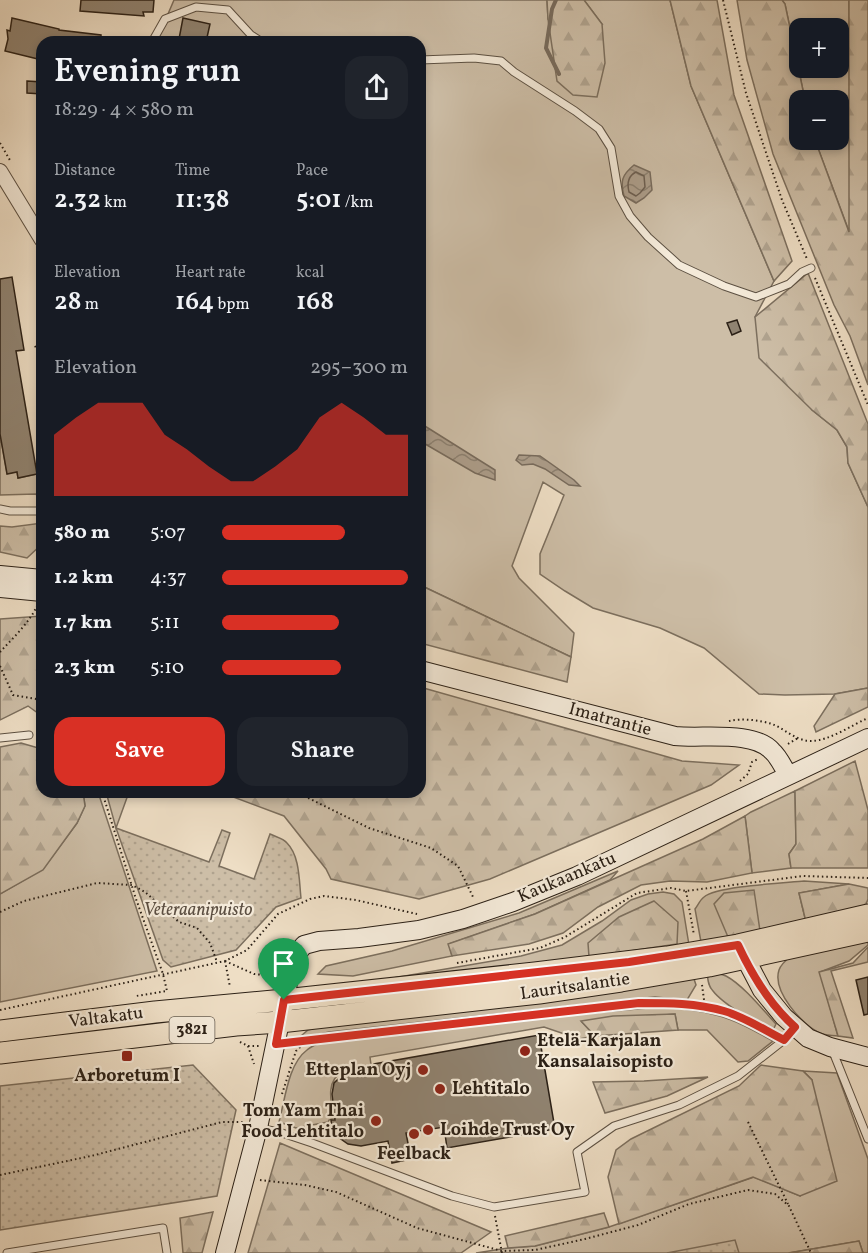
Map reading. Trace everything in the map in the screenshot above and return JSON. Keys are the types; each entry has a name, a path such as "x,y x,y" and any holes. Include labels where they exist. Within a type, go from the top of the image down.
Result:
{"main road":[{"name":"Lauritsalantie","path":"280,1022 539,993 709,966 741,951 868,915"},
{"name":"Lauritsalantie","path":"284,1000 741,951 777,952 868,931"},
{"name":"Valtakatu","path":"0,1031 156,1012 284,1000"},
{"name":"Valtakatu","path":"0,1053 225,1026 280,1022"}],"street":[{"path":"0,171 36,230"},
{"path":"0,575 36,578"},
{"path":"0,588 36,595"},
{"name":"Imatrantie","path":"426,672 675,736 742,737 755,740 768,746 774,752"},
{"name":"Kaukaankatu","path":"225,1253 245,1177 250,1125 276,1044 295,956 304,945 319,941 419,930 463,919 513,902 577,876 868,738"},
{"path":"774,752 788,775"},
{"path":"741,951 762,990 784,1017 789,1033 868,1057"}],"lane":[{"path":"155,36 165,19 196,7 228,10 253,36"},
{"path":"426,60 474,58 501,61 599,129 611,148 618,196 630,216 648,237 679,265 724,286 756,297 789,284 802,272 811,268"},
{"path":"0,509 36,511"},
{"path":"0,738 29,735"},
{"path":"250,1125 312,1143 452,1196 494,1207 585,1192 577,1152 614,1126 680,1105 738,1076 789,1033"},
{"path":"830,1047 868,1139"},
{"path":"7,1253 163,1228 167,1253"}],"path":[{"path":"723,0 750,103 782,200 868,405"},
{"path":"0,652 36,607"},
{"path":"0,666 13,695 36,699"},
{"path":"736,783 748,774 752,762 798,738 810,741 825,739 868,718"},
{"path":"104,798 164,974 167,991 132,996"},
{"path":"308,798 369,828 431,848 458,866 474,899 482,896"},
{"path":"448,965 540,948 565,937 637,893 671,888 686,891 803,876 868,878"},
{"path":"0,912 24,900 97,884 132,885 145,892 178,922 197,928 210,943 217,962"},
{"path":"686,891 695,940"},
{"path":"0,1010 225,961 247,950 278,914 310,899 324,896 418,914"},
{"path":"225,961 254,974 289,978"},
{"path":"702,984 705,1007"},
{"path":"238,1041 248,1046 276,1044 639,1003 675,1003 705,1007 789,1033"},
{"path":"0,1175 91,1156 222,1122 250,1125"},
{"path":"748,1122 811,1253"},
{"path":"245,1177 305,1185 336,1192 417,1228 502,1252 535,1251 585,1239 638,1225 689,1204 748,1190 776,1194 789,1206"},
{"path":"494,1207 502,1252"}],"green space":[{"path":"174,0 547,0 548,19 602,24 584,0 670,0 691,86 774,281 755,317 812,410 837,430 847,447 848,463 868,507 868,688 835,694 759,694 704,648 660,628 593,608 565,591 540,574 540,554 564,495 543,482 512,566 519,578 574,633 571,657 426,588 426,36 159,36"},
{"path":"547,0 584,0 602,24 605,63 597,97 573,95 557,81"},
{"path":"670,0 717,0 734,95 792,261 774,281 691,86"},
{"path":"737,0 782,0 789,23 789,78 800,78 803,90 789,90 789,150 819,150 849,232 849,0 868,0 868,385 850,336 834,305 773,154 747,60"},
{"path":"782,0 849,0 850,234 819,150 849,150 849,90 803,90 800,78 849,78 849,18 789,18 789,23"},
{"path":"808,273 868,424 868,507 848,463 847,447 837,430 812,410 759,358 755,317"},
{"path":"0,434 7,473 17,472 18,478 36,474 36,494 0,495"},
{"path":"36,524 36,550 27,558 0,552 0,526"},
{"path":"426,588 571,657 567,682 426,645"},
{"path":"36,616 36,712 28,706 0,720 0,619"},
{"path":"868,688 868,707 816,732 814,726 835,694"},
{"path":"426,689 682,761 739,765 711,785 490,879 419,899 331,879 326,869 284,816 236,798 426,798"},
{"path":"21,743 36,747 36,798 84,798 85,806 77,823 43,870 0,894 0,747"},
{"path":"855,761 868,810 868,868 791,868 789,854 796,844 795,791"},
{"path":"795,791 796,844 789,854 791,868 752,873 745,816"},
{"path":"84,798 100,798 157,971 0,1002 0,894 43,869 77,823 85,806"},
{"path":"108,798 127,798 116,828"},
{"path":"745,816 752,873 707,882 670,881 641,885 598,907 563,933 529,944 452,956 448,944 535,914 703,839"},
{"name":"Veteraanipuisto","path":"116,828 209,862 222,830 230,833 219,866 254,879 270,834 285,841 291,848 298,869 301,898 276,907 236,950 171,967 163,960"},
{"path":"618,871 610,880 535,914 449,944 452,956 353,976 318,974 326,966 392,951 519,913"},
{"path":"804,881 849,884 799,893 806,922 701,942 695,909 704,897 722,890"},
{"path":"849,884 868,888 865,907 806,922 799,893"},
{"path":"754,890 760,931 728,937 714,904 724,893"},
{"path":"663,892 674,894 682,902 689,945 678,946 677,944 589,957 393,978 521,956 562,945 631,900"},
{"path":"654,901 678,922 677,944 589,957 588,943 619,917"},
{"path":"868,937 868,945 849,961 820,972 838,1036 820,1033 797,1015 784,997 778,978 780,968 791,956"},
{"path":"868,947 868,962 831,971 853,1038 838,1036 819,972 853,963"},
{"path":"707,973 724,975 739,985 776,1024 773,1030 741,1014 724,1002 710,987"},
{"path":"693,976 696,985 687,1000 655,997 301,1036 308,1030 330,1024"},
{"path":"660,1007 723,1017 773,1041 748,1061 738,1062 707,1030 678,1030 675,1014 582,1022 595,1036 579,1039 544,1027 370,1057 371,1065 346,1069 334,1080 331,1092 334,1118 328,1122 296,1128 279,1122 295,1064 309,1049 324,1041"},
{"path":"675,1014 678,1030 595,1036 581,1021 613,1016"},
{"path":"193,1065 236,1110 217,1196 0,1230 0,1086"},
{"path":"761,1065 803,1071 812,1080 837,1181 800,1196 753,1177 619,1224 608,1177 616,1150 631,1139 739,1086"},
{"path":"803,1071 837,1073 868,1159 868,1253 863,1253 859,1241 788,1253 476,1253 535,1246 609,1227 754,1177 800,1196 812,1080"},
{"path":"708,1077 667,1096 605,1113 593,1082 644,1081"},
{"path":"280,1143 491,1232 461,1253 248,1253"},
{"path":"213,1212 202,1253 183,1253 180,1218"},
{"path":"604,1213 609,1227 535,1246 508,1248 505,1236"},
{"path":"735,1240 739,1253 667,1253"},
{"path":"859,1241 863,1253 789,1253"}],"water":[{"path":"634,165 650,172 652,190 636,203 624,196 622,186 625,175"},
{"path":"426,427 495,470 495,480 475,473 426,444"},
{"path":"519,455 540,456 580,486 569,485 533,464 522,465 516,460"}],"building":[{"path":"81,0 154,0 153,12 143,12 144,16 80,11"},
{"path":"12,18 59,30 101,36 36,36 36,59 5,51 8,39 7,30 10,31"},
{"path":"183,18 210,24 207,36 180,36"},
{"path":"27,81 36,82 36,94 27,93"},
{"path":"12,277 24,350 16,351 36,468 36,474 18,478 17,472 7,474 0,434 0,279"},
{"path":"737,320 741,331 732,335 727,323"},
{"path":"868,977 868,1014 864,1015 856,980"},
{"name":"Lehtitalo","path":"539,1035 555,1129 447,1148 444,1127 406,1133 411,1159 392,1163 388,1141 361,1146 348,1144 338,1137 332,1128 331,1120 335,1120 332,1094 334,1083 346,1072 374,1067 374,1064"}],"waterway":[{"path":"556,0 552,9 546,48 559,74"}],"place":[{"name":"Etelä-Karjalan Kansalaisopisto","path":"525,1051"},
{"name":"Arboretum I","path":"127,1056"},
{"name":"Etteplan Oyj","path":"423,1070"},
{"name":"Lehtitalo","path":"440,1089"},
{"name":"Tom Yam Thai Food Lehtitalo","path":"376,1121"},
{"name":"Loihde Trust Oy","path":"428,1130"},
{"name":"Feelback","path":"414,1134"}],"route":[{"path":"738,945 762,990 795,1027 784,1040 726,1012 675,1003 639,1003 276,1044 284,1000 629,962 738,945"}]}
